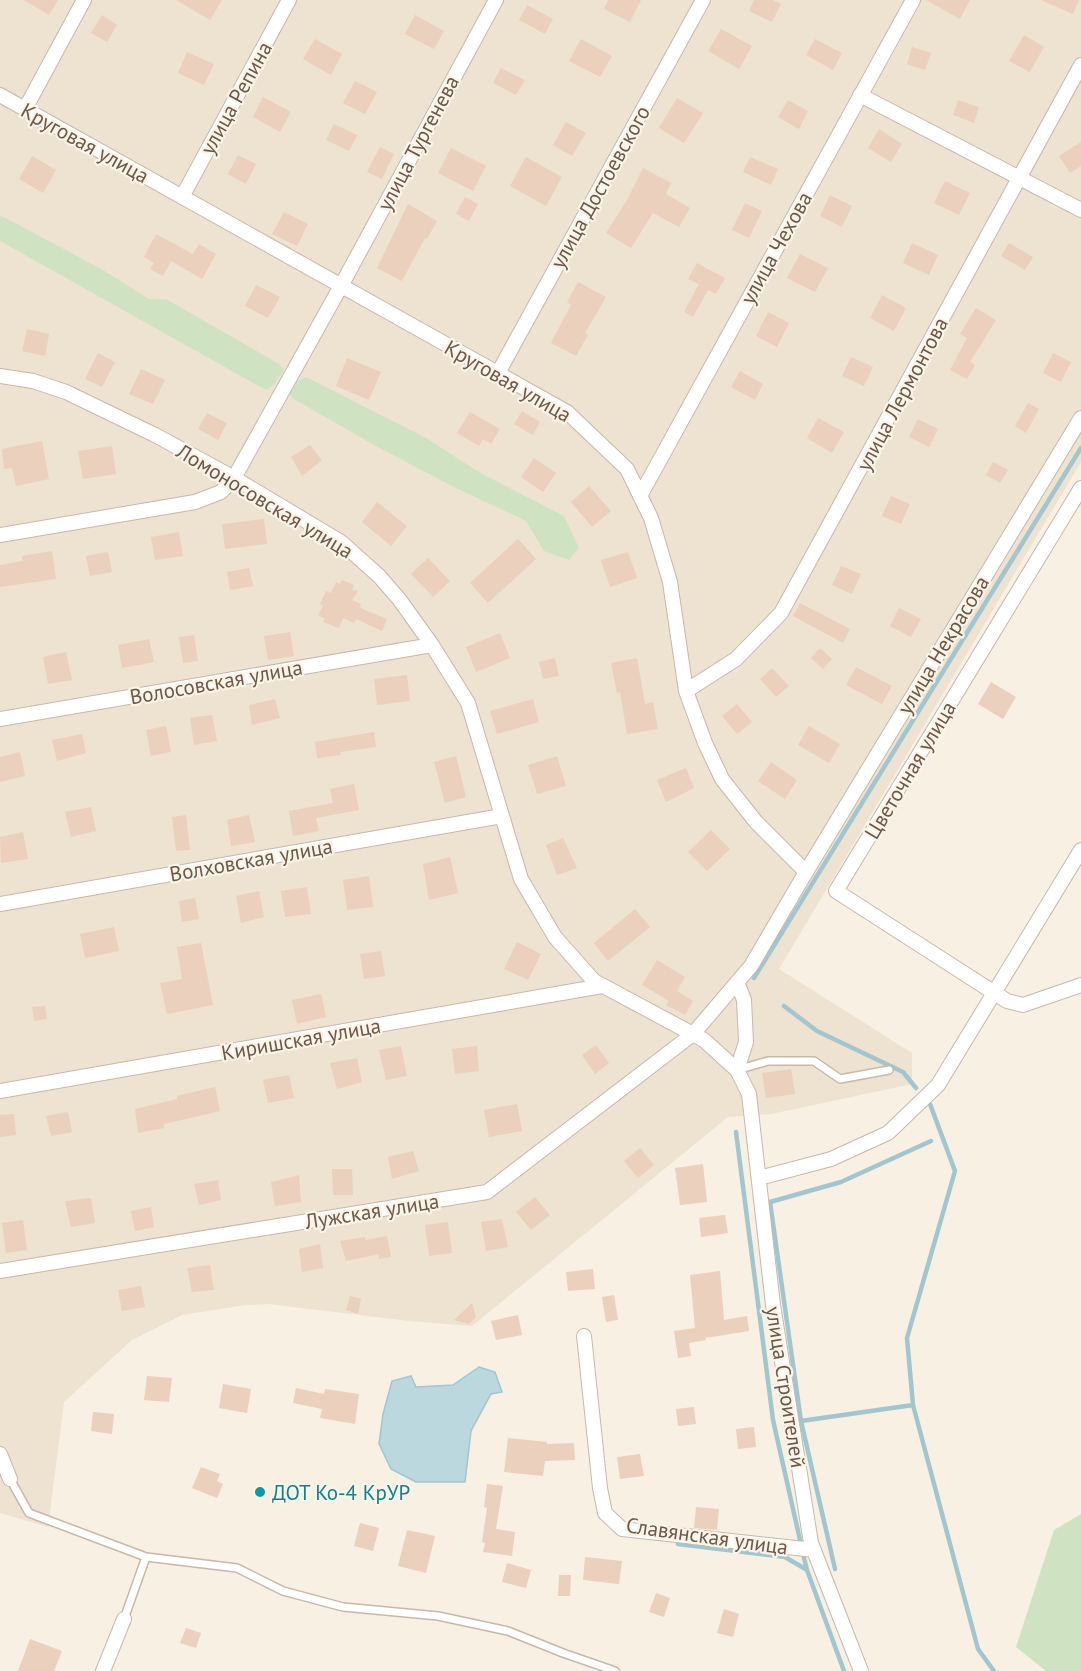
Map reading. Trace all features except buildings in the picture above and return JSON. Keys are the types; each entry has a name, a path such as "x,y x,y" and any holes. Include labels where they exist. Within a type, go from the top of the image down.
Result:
{"street":[{"path":"25,109 84,0"},
{"name":"улица Репина","path":"182,197 290,0"},
{"name":"улица Тургенева","path":"234,478 496,0"},
{"name":"улица Достоевского","path":"498,373 703,0"},
{"name":"улица Чехова","path":"640,496 913,0"},
{"name":"улица Лермонтова","path":"686,691 736,659 782,614 1081,65"},
{"name":"Круговая улица","path":"0,95 567,411 627,469 651,518 670,582 686,691 705,743 722,779 756,822 806,872"},
{"path":"860,95 1081,210"},
{"name":"Ломоносовская улица","path":"0,376 33,381 66,392 155,435 234,478 341,542 379,576 399,599 432,645 468,704 521,879 555,937 594,981 704,1040 737,1070 749,1094"},
{"name":"улица Некрасова","path":"806,872 1081,418"},
{"path":"0,535 195,502 221,492 234,478"},
{"name":"Цветочная улица","path":"995,993 836,891 1081,488"},
{"name":"Волосовская улица","path":"0,719 432,645"},
{"name":"Волховская улица","path":"0,904 502,816"},
{"path":"759,1178 831,1159 888,1133 938,1084 1081,850"},
{"path":"693,1034 751,966 806,872"},
{"path":"737,1070 746,1042 744,1000 738,982"},
{"path":"995,993 1007,1001 1023,1005 1081,985"},
{"name":"Киришская улица","path":"0,1092 602,986"},
{"name":"Лужская улица","path":"0,1271 487,1192 693,1034"},
{"name":"улица Строителей","path":"749,1094 773,1305 811,1543 861,1671"},
{"name":"Славянская улица","path":"584,1336 600,1488 605,1513 622,1529 814,1550"},
{"path":"0,1454 10,1479"},
{"path":"103,1671 124,1619"}],"lane":[{"path":"737,1070 768,1061 814,1061 840,1079 889,1070"},
{"path":"10,1479 29,1513 147,1557 237,1568 283,1591 343,1607 438,1616 508,1631 615,1671"},
{"path":"124,1619 147,1557"}],"shaded area":[{"path":"0,0 1081,0 1081,462 779,969 912,1053 912,1084 771,1114 728,1117 472,1326 409,1321 269,1304 245,1305 182,1315 132,1340 64,1402 48,1527 0,1513"}],"green space":[{"path":"0,215 103,270 149,299 166,299 279,364 284,370 274,385 266,390 0,241"},
{"path":"306,377 426,438 482,474 564,516 579,548 569,560 544,551 526,521 374,445 292,398 289,394 297,381"},
{"path":"1081,1514 1081,1671 1046,1671 1016,1647 1054,1530"}],"water":[{"path":"479,1367 495,1372 502,1392 491,1394 471,1431 465,1482 416,1482 391,1469 379,1444 383,1414 392,1381 411,1376 416,1387 453,1385"}],"waterway":[{"path":"754,978 1081,448"},
{"path":"784,1006 817,1031 903,1072 916,1088"},
{"path":"930,1104 955,1171 907,1338 913,1405 978,1649 994,1671"},
{"path":"736,1132 773,1420 800,1540"},
{"path":"835,1569 801,1421 770,1202 841,1182 931,1141"},
{"path":"801,1421 913,1405"},
{"path":"678,1544 785,1557 807,1570"},
{"path":"804,1558 844,1671"}],"place":[{"name":"ДОТ Ко-4 КрУР","path":"260,1492"}]}
